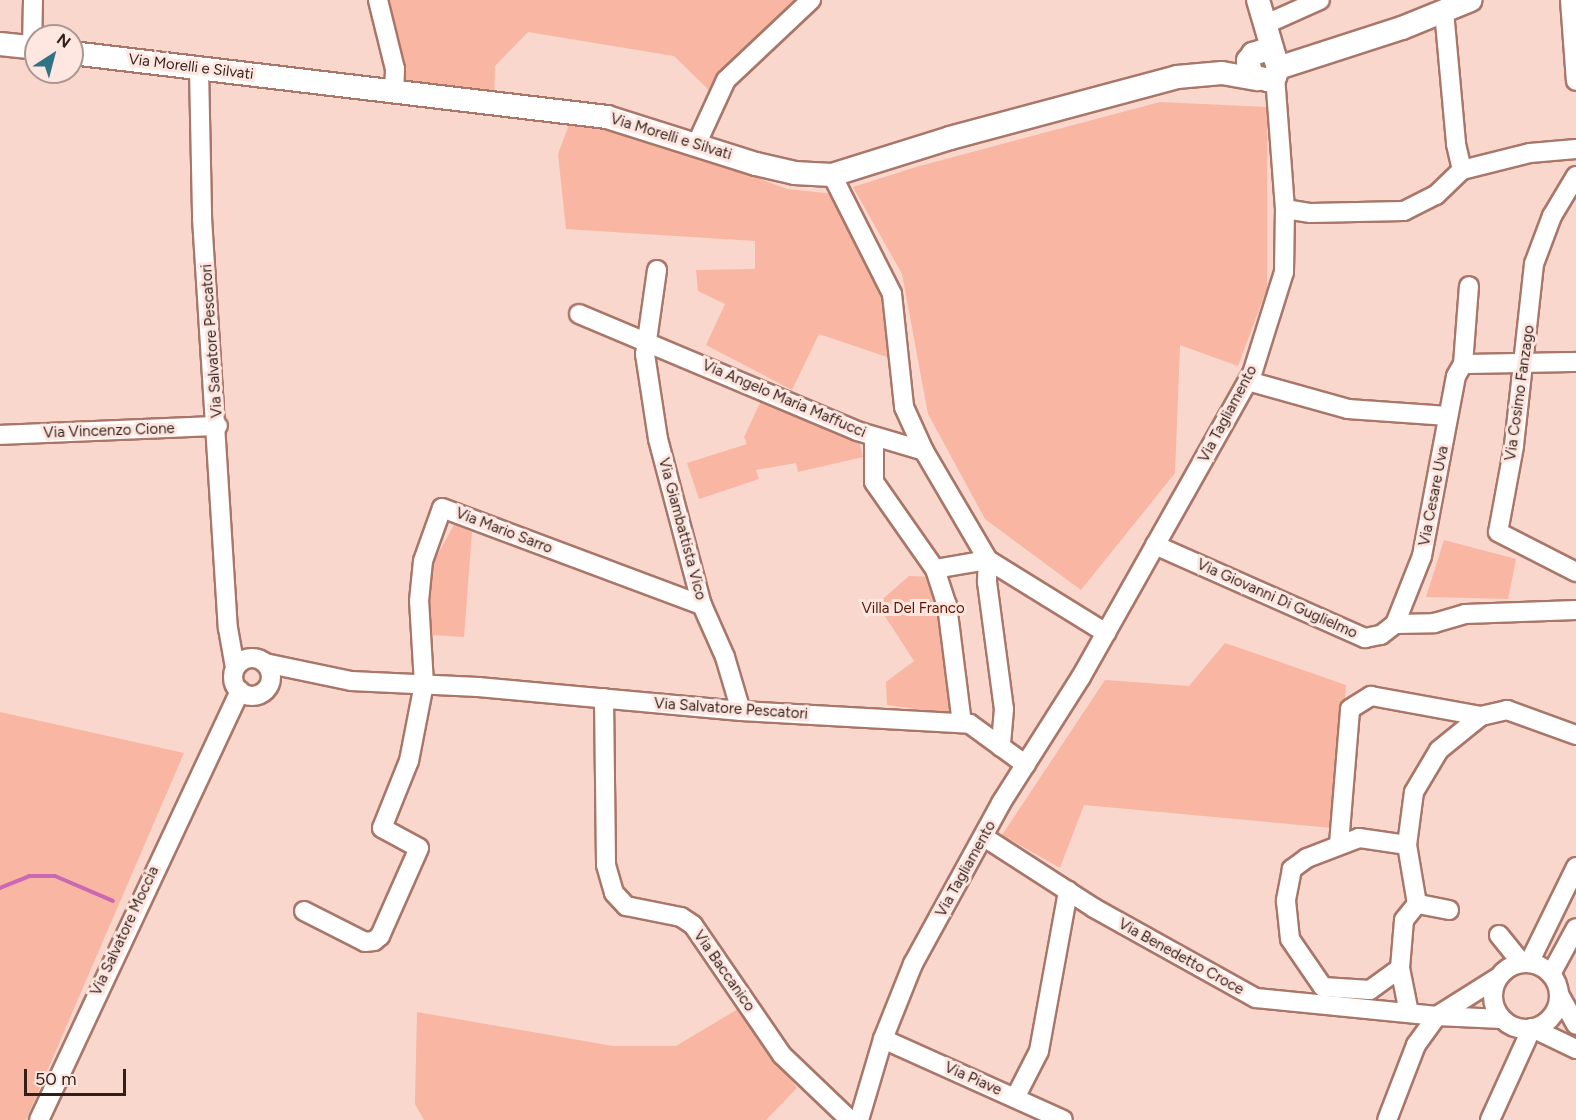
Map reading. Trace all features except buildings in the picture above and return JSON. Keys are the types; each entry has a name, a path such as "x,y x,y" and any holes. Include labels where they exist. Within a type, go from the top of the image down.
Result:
{"main road":[{"path":"1258,0 1266,24 1265,67 1444,11 1471,0"},
{"path":"0,44 24,47"},
{"name":"Via Morelli e Silvati","path":"84,55 608,117 697,143 756,164 794,173 832,175 950,138 1177,77 1265,67"}],"street":[{"path":"33,0 34,24"},
{"path":"378,0 395,69 394,92"},
{"path":"697,143 726,80 810,0"},
{"path":"1266,24 1320,0"},
{"path":"1570,0 1576,81"},
{"path":"1444,11 1456,144 1462,170"},
{"name":"Via Tagliamento","path":"859,1120 883,1039 913,964 984,837 1106,633 1248,381 1283,277 1285,209 1279,103 1265,67"},
{"name":"Via Salvatore Pescatori","path":"199,69 202,218 218,426 228,614 250,663 315,676 741,711 970,724 1026,765"},
{"path":"1285,209 1311,213 1404,211 1436,195 1462,170 1530,153 1576,149"},
{"path":"832,175 892,294 904,407 924,451 988,560 1106,633"},
{"name":"Via Cosimo Fanzago","path":"1576,176 1552,216 1534,264 1523,362 1498,532 1576,572"},
{"path":"646,341 657,270"},
{"name":"Via Cesare Uva","path":"1395,624 1406,603 1433,507 1456,376 1463,364 1469,286"},
{"name":"Via Angelo Maria Maffucci","path":"579,314 874,437 924,451"},
{"name":"Via Giambattista Vico","path":"646,341 645,354 658,439 702,605 725,657 741,711"},
{"path":"1463,364 1576,362"},
{"path":"1248,381 1293,397 1348,409 1448,417"},
{"name":"Via Vincenzo Cione","path":"0,435 218,426"},
{"path":"874,437 874,482 935,569 947,605 962,723"},
{"name":"Via Mario Sarro","path":"424,684 419,602 423,561 442,508 702,605"},
{"name":"Via Giovanni Di Guglielmo","path":"1155,545 1365,638 1381,635 1395,624 1434,623 1465,614 1576,610"},
{"path":"935,569 988,560"},
{"path":"988,560 987,582 1004,709 1001,747"},
{"path":"1406,603 1430,612 1465,614"},
{"path":"250,663 271,677 254,691 233,681 250,663"},
{"name":"Via Salvatore Pescatori","path":"254,691 315,676"},
{"path":"304,911 365,942 381,936 419,848 382,828 409,761 424,684"},
{"name":"Via Salvatore Moccia","path":"39,1120 214,744 254,691"},
{"path":"1339,844 1350,709 1371,696 1481,716 1506,710 1576,735"},
{"name":"Via Baccanico","path":"604,698 606,865 614,893 626,906 681,917 693,925 782,1055 850,1120"},
{"path":"1409,1013 1400,968 1404,920 1417,904 1407,844 1414,792 1439,750 1481,716"},
{"name":"Via Benedetto Croce","path":"984,837 1068,891 1256,998 1437,1016 1503,1019"},
{"path":"1400,968 1370,990 1323,987 1290,939 1286,901 1292,869 1339,844 1359,838 1407,844"},
{"path":"1387,1120 1416,1045 1437,1016 1497,978 1504,970 1525,963 1576,867"},
{"path":"1015,1098 1039,1051 1068,891"},
{"path":"1417,904 1449,910"},
{"path":"1551,974 1576,928"},
{"path":"1499,935 1525,963 1551,974 1576,1024"},
{"path":"1497,978 1492,999 1503,1019 1522,1029 1532,1028 1549,1019 1559,994"},
{"path":"1532,1028 1576,1049"},
{"path":"1490,1120 1532,1028"},
{"name":"Via Piave","path":"883,1039 1063,1120"}],"green space":[{"path":"378,0 811,0 718,99 674,56 528,32 495,66 494,103 394,92"},
{"path":"1160,102 1267,107 1267,288 1238,366 1180,345 1175,473 1081,590 985,519 928,414 902,274 853,187 916,167"},
{"path":"570,122 680,149 787,189 835,194 888,296 893,359 819,334 792,390 706,345 725,304 698,291 696,270 755,269 755,241 566,229 558,154"},
{"path":"762,399 859,440 863,457 798,472 796,463 756,470 759,479 699,499 687,463 747,444 744,437"},
{"path":"454,525 472,532 464,637 431,635 430,568"},
{"path":"1444,540 1516,559 1508,599 1426,597"},
{"name":"Villa Del Franco","path":"909,576 933,577 944,627 952,714 887,705 886,682 914,661 877,604"},
{"path":"1225,643 1346,685 1333,828 1084,805 1060,868 1002,835 1105,680 1189,686"},
{"path":"0,712 184,753 26,1120 0,1120"},
{"path":"738,1009 797,1088 766,1120 424,1120 415,1104 417,1012 613,1046 676,1046"}],"waterway":[{"path":"0,888 29,876 55,876 113,901"}]}
